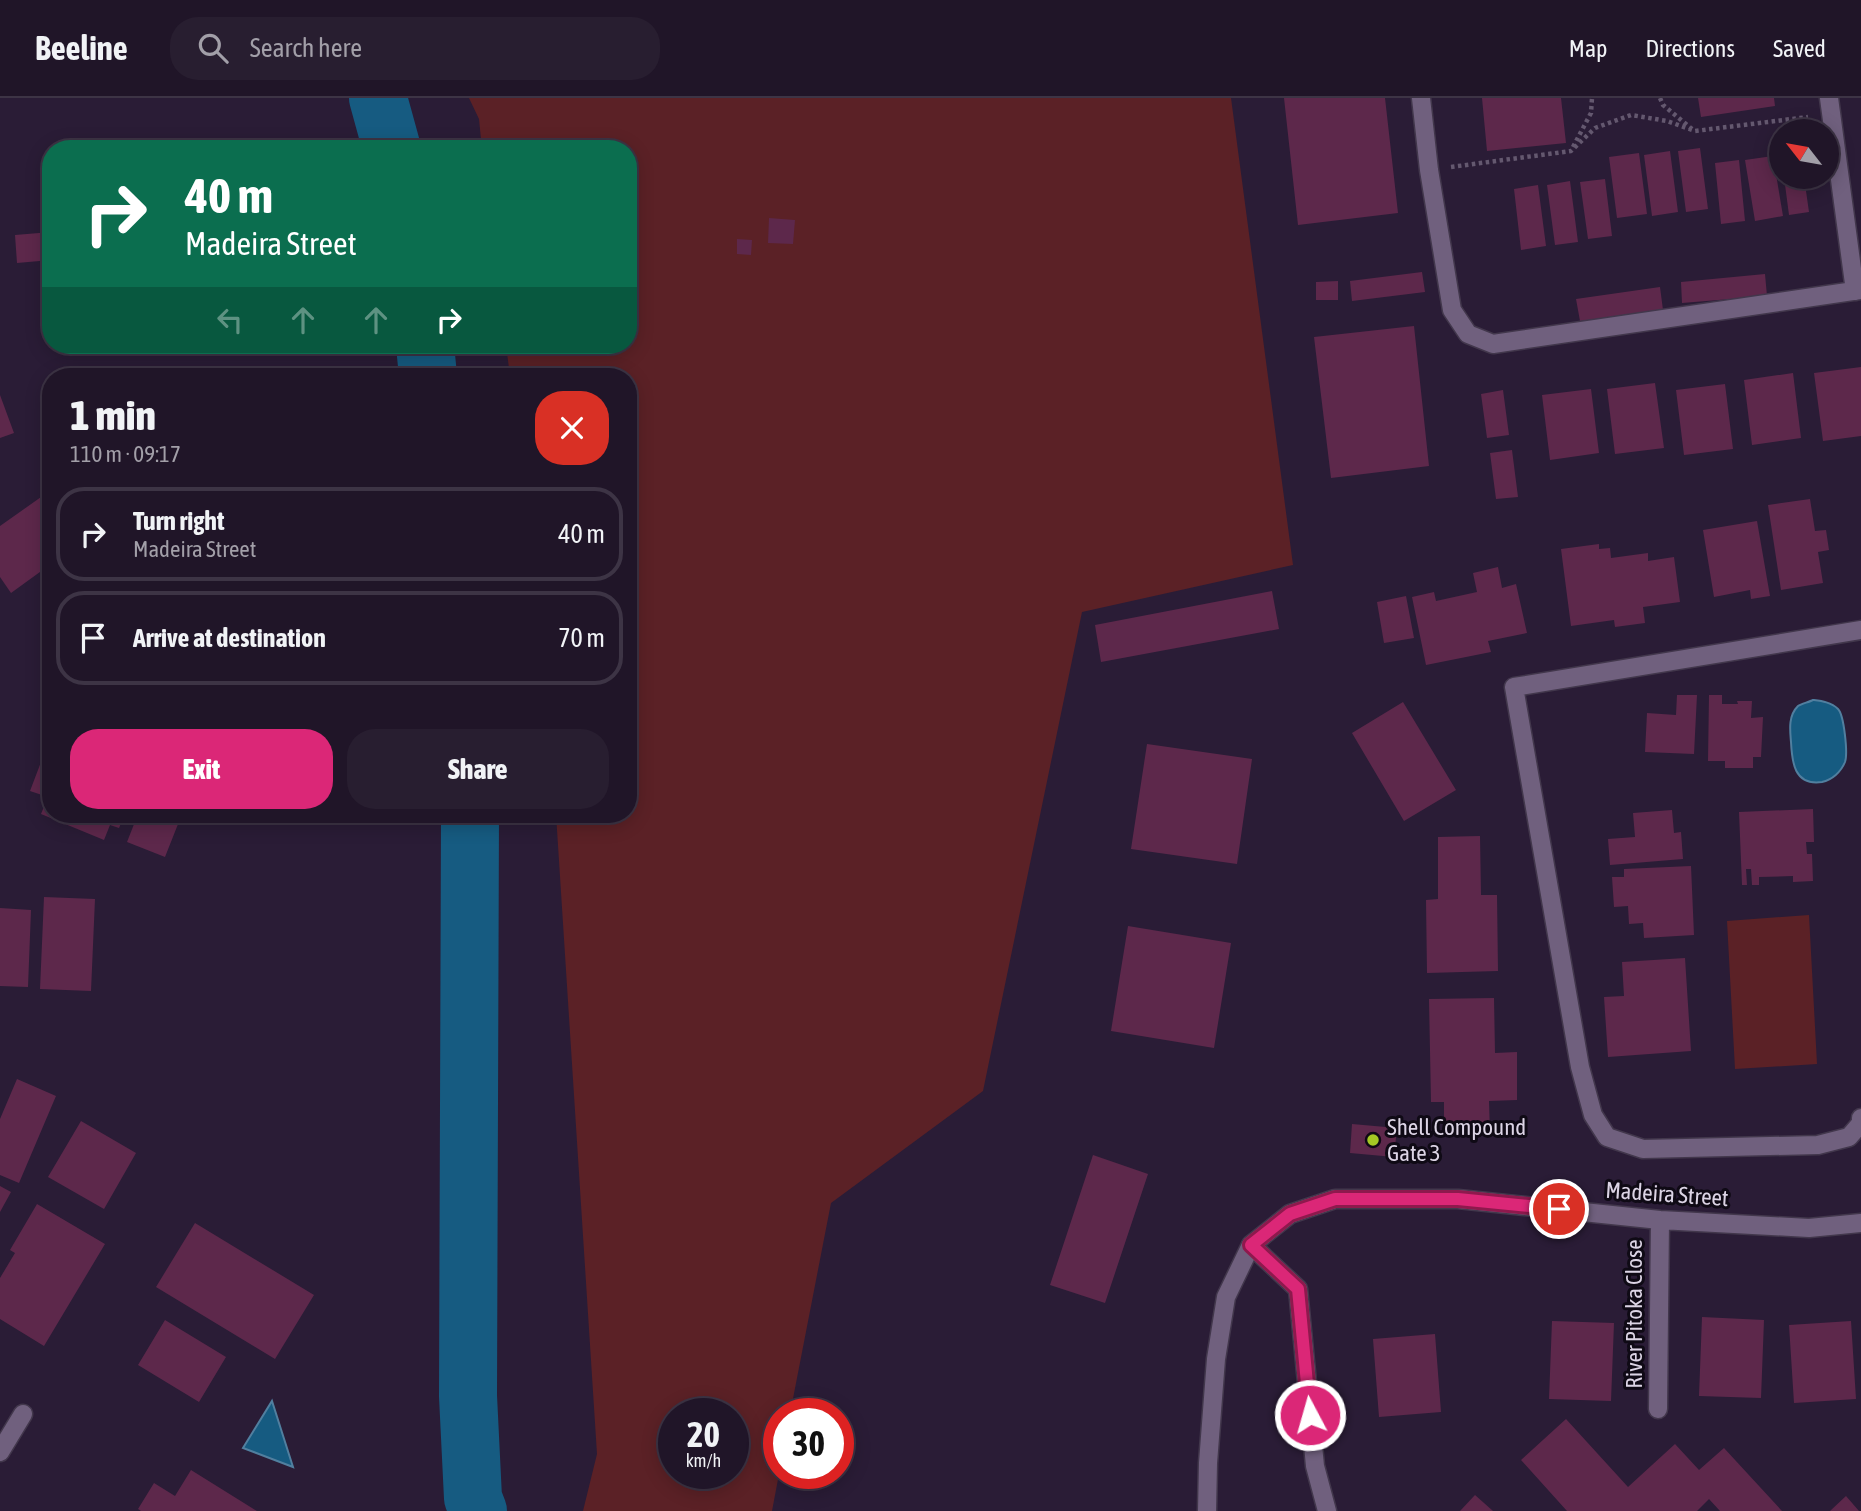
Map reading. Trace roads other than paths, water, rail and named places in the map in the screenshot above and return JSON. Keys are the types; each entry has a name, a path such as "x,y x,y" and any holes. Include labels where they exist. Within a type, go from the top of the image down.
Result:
{"street":[{"path":"1420,98 1452,310 1468,334 1493,344 1858,291 1830,106"},
{"path":"1861,630 1514,687 1580,1067 1593,1115 1607,1137 1643,1149 1818,1144 1849,1137 1861,1123 1861,1118"},
{"name":"Madeira Street","path":"1207,1511 1216,1359 1226,1297 1251,1245 1290,1214 1335,1199 1458,1199 1660,1220 1809,1228 1861,1223"},
{"name":"River Pitoka Close","path":"1658,1409 1660,1220"},
{"path":"1251,1245 1298,1289 1315,1466 1327,1511"},
{"path":"0,1452 23,1414"}],"water":[{"path":"1813,700 1829,703 1838,709 1845,734 1845,762 1839,772 1822,782 1805,780 1800,776 1796,771 1791,750 1790,728 1793,714 1798,706"},
{"path":"272,1401 293,1467 243,1448"}],"waterway":[{"path":"378,98 390,140"},
{"path":"426,354 427,368"},
{"path":"470,823 468,1396 473,1498 478,1511"}],"place":[{"name":"Shell Compound Gate 3","path":"1373,1140"}]}
